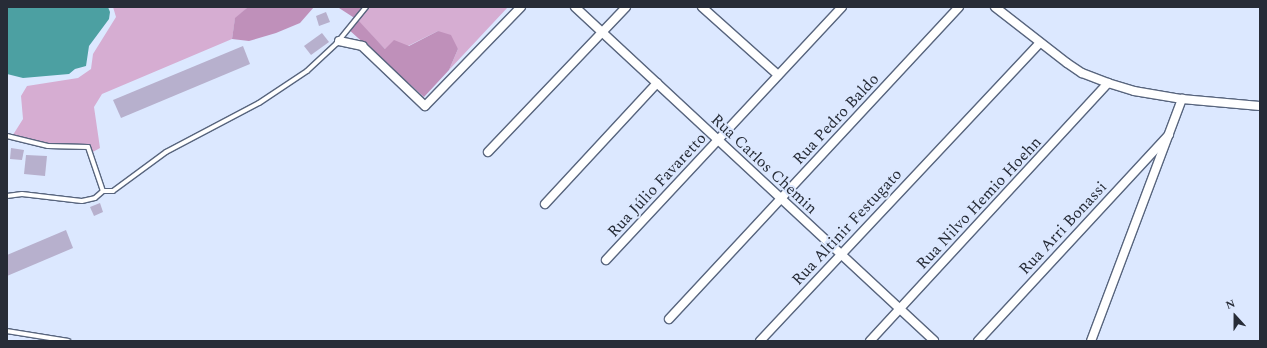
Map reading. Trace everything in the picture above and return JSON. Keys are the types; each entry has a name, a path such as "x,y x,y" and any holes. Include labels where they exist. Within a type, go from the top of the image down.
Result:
{"street":[{"path":"339,41 362,46 425,106 432,101 521,7"},
{"name":"Rua Carlos Chemin","path":"575,7 934,341"},
{"path":"488,152 626,7"},
{"path":"702,7 778,75"},
{"name":"Rua Júlio Favaretto","path":"606,260 842,7"},
{"name":"Rua Pedro Baldo","path":"668,319 959,7"},
{"path":"995,7 1040,43 1082,73 1108,84 1134,91 1182,99 1260,106"},
{"name":"Rua Altinir Festugato","path":"760,341 955,131 1040,43"},
{"path":"545,204 657,84"},
{"name":"Rua Nilvo Hemio Hoehn","path":"870,341 1108,84"},
{"path":"1091,341 1182,99"},
{"name":"Rua Arri Bonassi","path":"978,341 1169,135"}],"lane":[{"path":"7,196 22,194 82,201 95,198 103,191 119,187 166,152 259,103 307,71 339,41 366,7"},
{"path":"7,136 48,146 88,147 103,191"},
{"path":"7,331 68,341"}],"shaded area":[{"path":"7,7 108,7 110,12 109,19 89,46 86,66 75,69 69,74 23,78 7,74"},
{"path":"113,7 248,7 235,19 232,39 102,94 94,107 100,148 91,153 88,147 48,146 11,138 23,119 21,96 27,86 78,78 91,69 93,54 116,17"},
{"path":"248,7 314,7 300,23 276,33 249,41 232,39 235,18"},
{"path":"324,7 366,7 357,19 385,49 394,40 409,46 438,31 451,35 458,49 449,70 424,97 348,29 356,19 339,8"},
{"path":"366,7 508,7 449,70 458,49 438,31 408,46 385,49 356,19"}],"building":[{"path":"326,12 330,22 319,26 316,16"},
{"path":"322,33 329,42 311,55 304,46"},
{"path":"243,46 250,64 121,118 113,100"},
{"path":"11,148 24,150 22,160 10,159"},
{"path":"26,155 47,156 45,176 24,174"},
{"path":"100,203 103,212 94,216 90,207"},
{"path":"66,230 73,248 7,276 7,255"}]}
